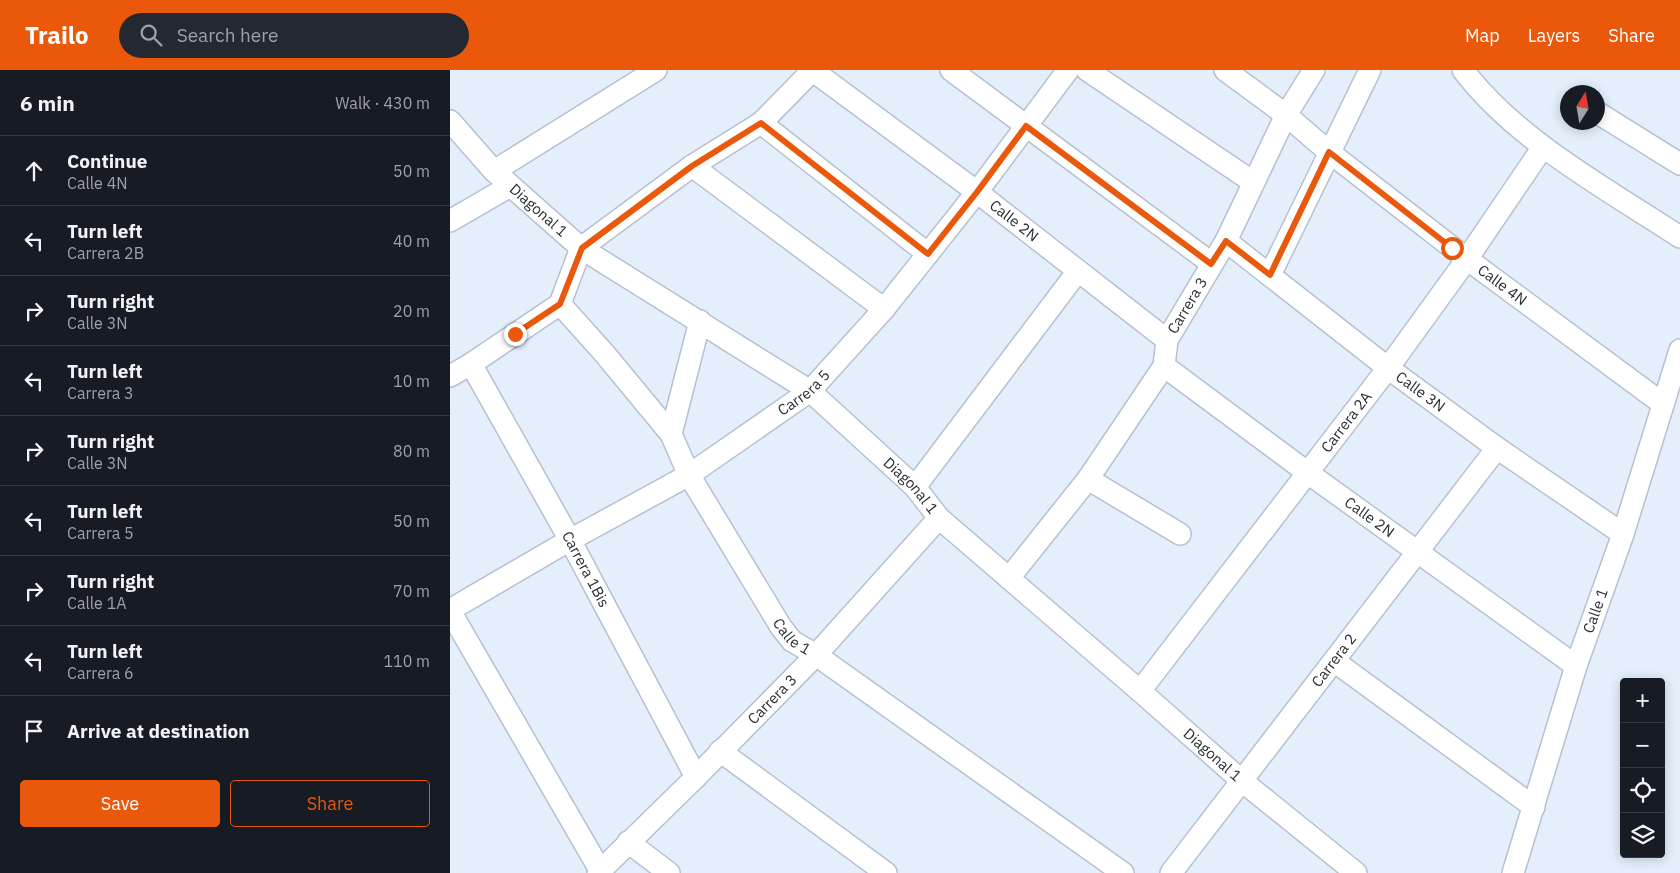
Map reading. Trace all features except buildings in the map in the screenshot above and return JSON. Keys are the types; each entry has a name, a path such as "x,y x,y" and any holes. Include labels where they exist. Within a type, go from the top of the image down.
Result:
{"street":[{"path":"494,171 656,70"},
{"path":"450,376 560,304 582,248 692,166 761,123 812,70"},
{"name":"Calle 2N","path":"812,70 977,192 1167,340"},
{"path":"951,70 1211,264"},
{"name":"Carrera 5","path":"450,610 570,540 689,475 810,391 884,309 977,192 1068,70"},
{"path":"1087,70 1253,182"},
{"name":"Calle 4N","path":"1225,70 1286,115 1329,152 1467,259 1664,404"},
{"name":"Carrera 3","path":"1010,578 1088,479 1164,366 1167,340 1226,241 1286,115 1314,70"},
{"path":"1270,275 1370,70"},
{"path":"1463,70 1479,91 1543,147 1680,237"},
{"path":"1605,117 1680,164"},
{"name":"Diagonal 1","path":"450,121 494,171 582,248 810,391 915,487 939,518 1242,781 1356,873"},
{"path":"761,123 928,254"},
{"name":"Carrera 2A","path":"1140,691 1388,368 1467,259 1543,147"},
{"path":"692,166 884,309"},
{"path":"450,221 510,186"},
{"name":"Calle 3N","path":"1226,241 1388,368 1497,448 1623,534"},
{"path":"915,487 1078,271"},
{"name":"Calle 1","path":"560,304 604,353 671,434 689,475 780,627 792,641 816,655 1123,873"},
{"path":"671,434 700,321"},
{"name":"Calle 1","path":"1512,873 1534,807 1576,666 1623,534 1680,350"},
{"name":"Carrera 1Bis","path":"471,364 570,540 696,776"},
{"name":"Calle 2N","path":"1164,366 1308,473 1576,666"},
{"name":"Carrera 2","path":"1171,873 1497,448"},
{"path":"1088,479 1180,534"},
{"name":"Carrera 3","path":"599,872 816,655 939,518"},
{"path":"450,610 599,872"},
{"path":"1334,661 1534,807"},
{"path":"720,751 886,873"},
{"path":"628,842 669,873"}],"route":[{"path":"515,334 560,304 582,248 692,166 761,123 928,254 1026,126 1211,264 1226,241 1270,275 1329,152 1452,248"}]}
